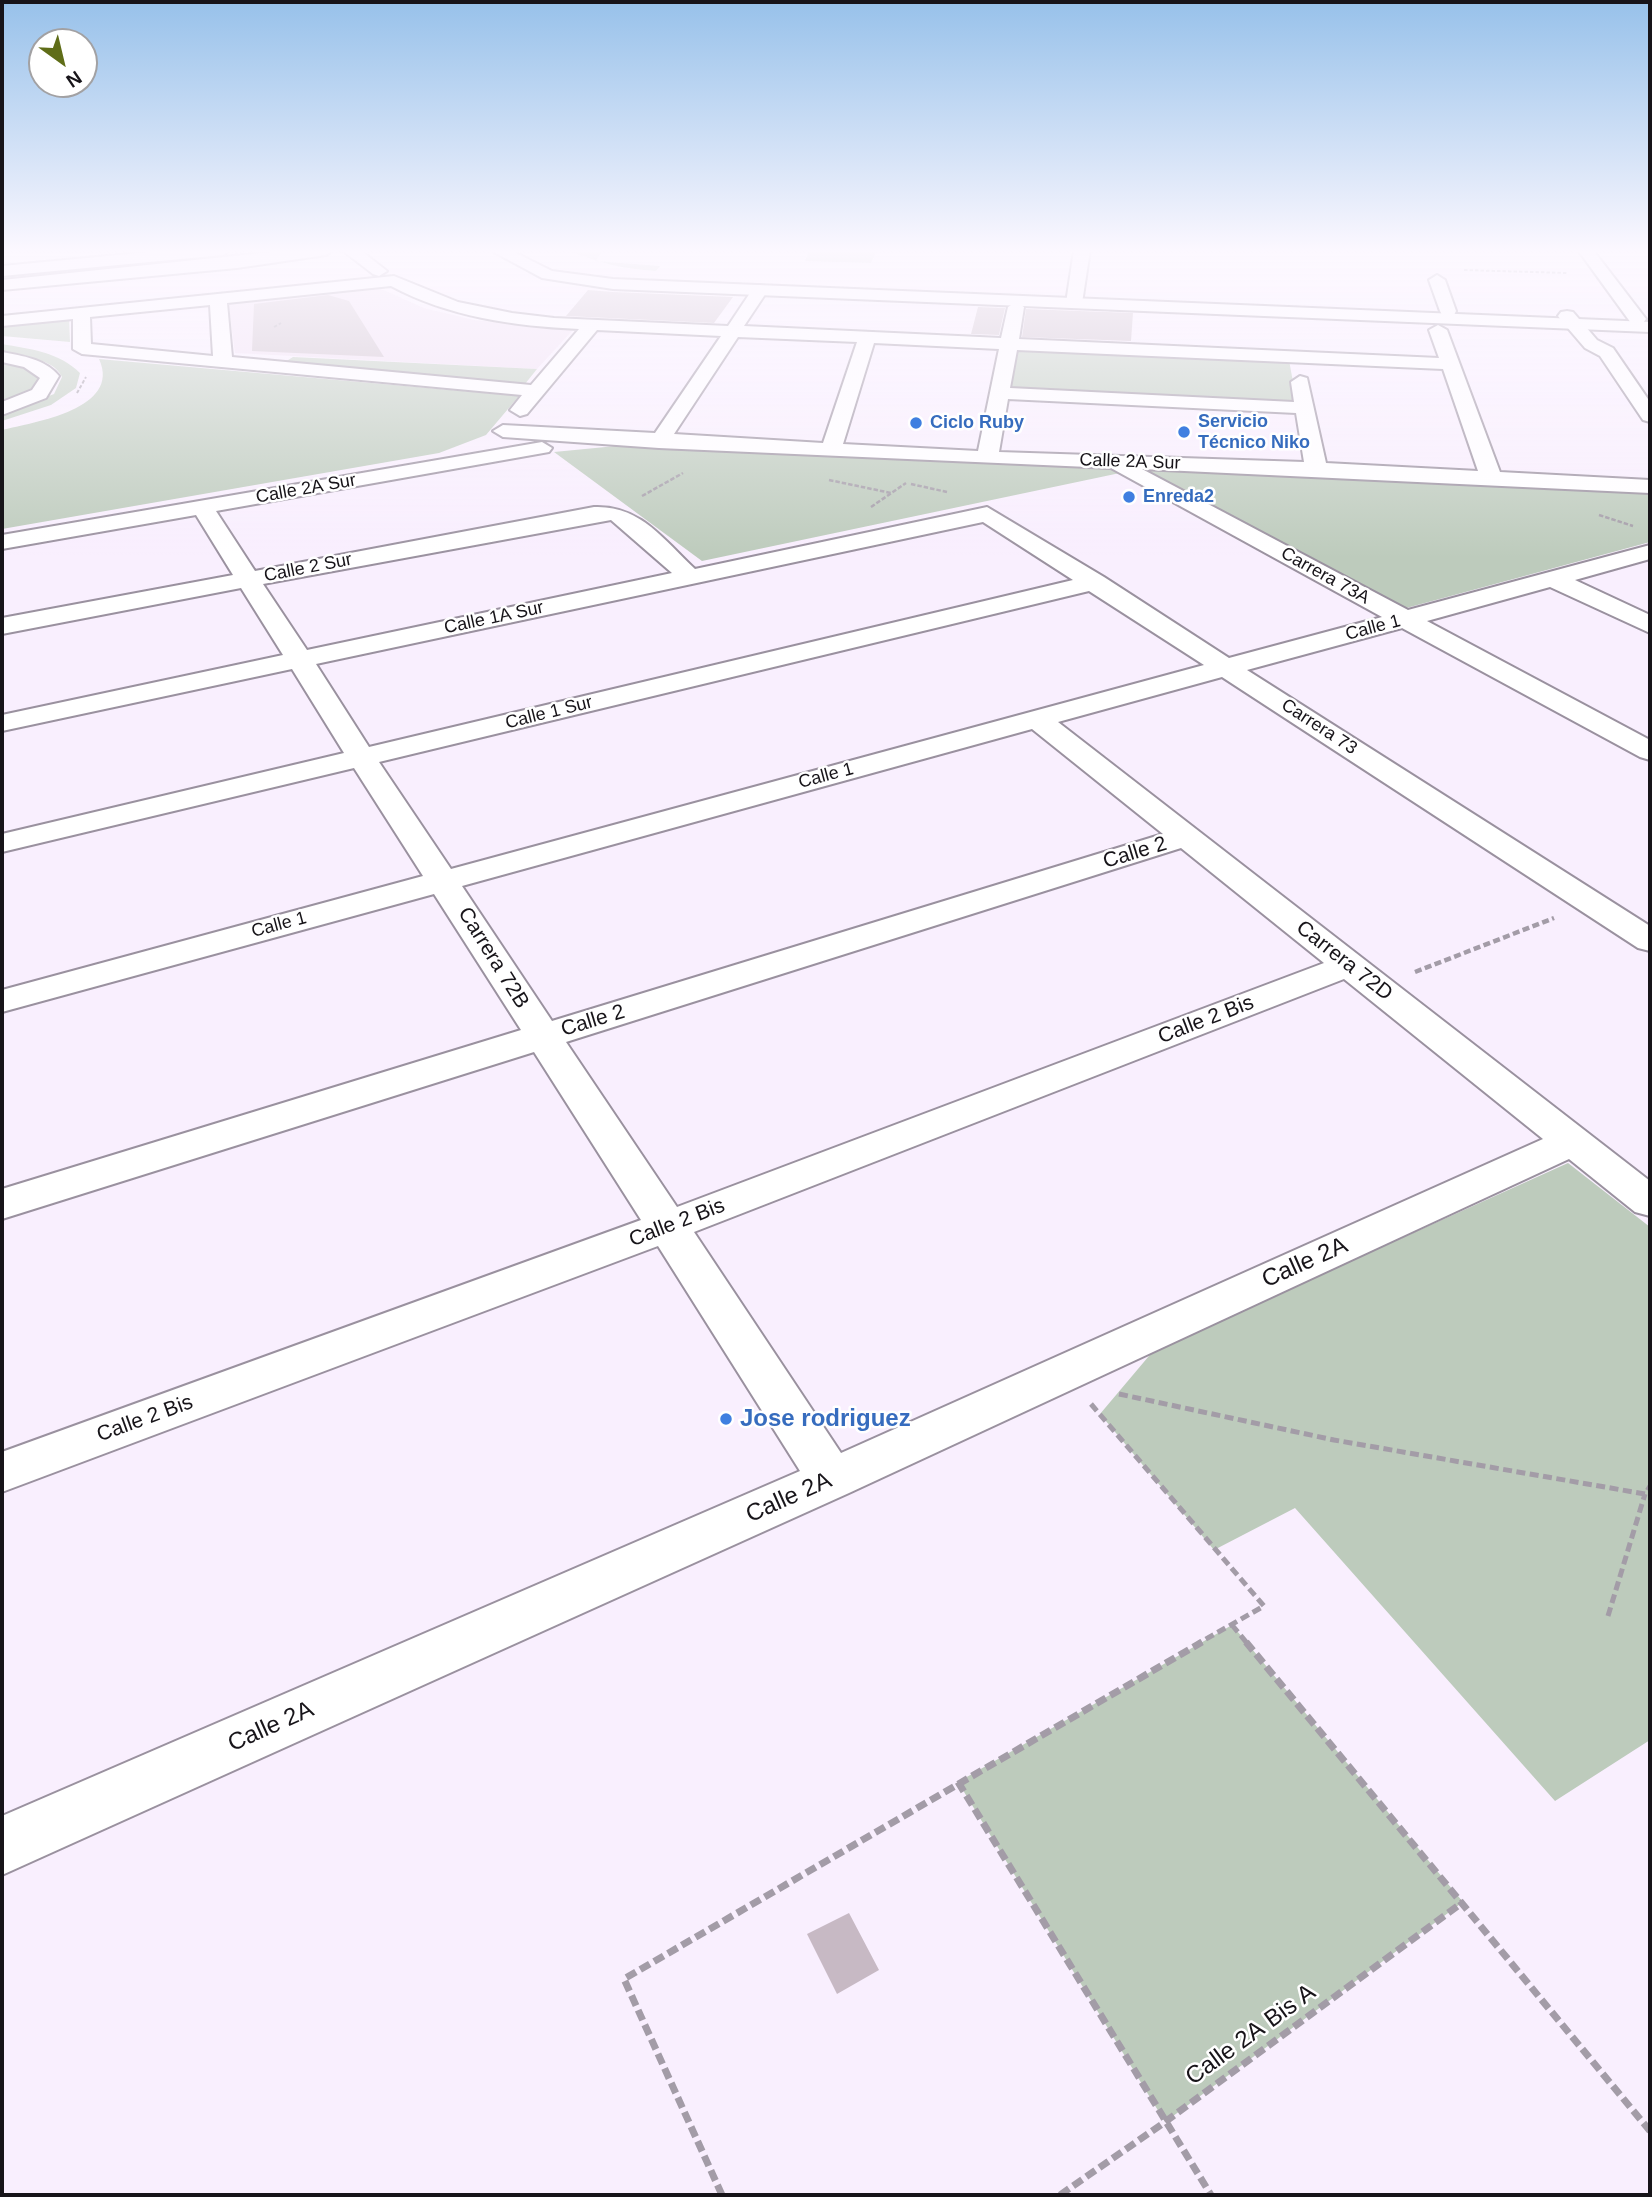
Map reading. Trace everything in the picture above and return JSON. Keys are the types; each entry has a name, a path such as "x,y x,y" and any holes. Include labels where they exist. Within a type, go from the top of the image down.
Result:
{"main road":[{"path":"120,353 537,391"},
{"path":"222,353 223,362"},
{"path":"481,458 569,353"},
{"path":"659,442 717,353"},
{"path":"831,450 862,353"},
{"path":"987,458 1007,353"},
{"path":"1197,353 1450,364"},
{"path":"1446,353 1491,478"},
{"path":"1612,353 1612,359 1650,416"},
{"path":"2,356 30,363 50,376 39,394 2,409"},
{"path":"1295,357 1316,469"},
{"path":"1612,359 1639,368"},
{"path":"999,393 1305,408"},
{"name":"Calle 2A Sur","path":"503,431 659,442 987,458 1111,460 1650,486"},
{"name":"Calle 2A Sur","path":"2,542 481,458 611,439"},
{"name":"Carrera 73A","path":"1111,460 1650,751"},
{"name":"Carrera 72B","path":"202,507 542,1036 832,1479"},
{"path":"614,513 626,518 689,576"},
{"name":"Calle 2 Sur","path":"2,626 614,513"},
{"name":"Calle 1A Sur","path":"2,723 988,514"},
{"name":"Carrera 73","path":"988,514 1650,942"},
{"name":"Calle 1","path":"2,1001 1650,552"},
{"path":"1553,579 1650,625"},
{"name":"Calle 1 Sur","path":"2,843 1095,582"},
{"name":"Carrera 72D","path":"1037,719 1650,1202"},
{"name":"Calle 2","path":"2,1204 1185,837"},
{"name":"Calle 2 Bis","path":"2,1472 668,1227 1363,976"},
{"name":"Calle 2A","path":"2,1846 832,1479 1573,1141"}],"path":[{"path":"614,513 712,456 716,445"},
{"path":"1363,976 1567,913"},
{"path":"1106,1393 1131,1395 1334,1440 1645,1494"},
{"path":"722,2195 624,1979 1264,1606 1087,1399"},
{"path":"1608,1616 1645,1494 1650,1486"},
{"path":"1232,1625 1650,2132"},
{"path":"958,1782 1211,2195"},
{"name":"Calle 2A Bis A","path":"1060,2195 1165,2122 1463,1902"}],"shaded area":[{"path":"235,353 552,353 537,369"}],"green space":[{"path":"2,353 45,353 63,360 80,373 76,388 51,405 2,421 2,414 54,394 62,377 52,365"},
{"path":"1015,353 1119,353 1289,360 1297,404 1006,390"},
{"path":"293,357 537,369 525,384 280,365"},
{"path":"99,359 519,396 486,435 439,453 2,529 2,430 53,417 87,401 98,390 103,376"},
{"path":"2,361 34,372 41,379 25,396 2,405"},
{"path":"626,445 1108,467 1120,473 702,561 554,452"},
{"path":"1130,465 1650,492 1650,542 1399,610"},
{"path":"1568,1163 1650,1227 1650,1740 1555,1801 1295,1508 1214,1550 1100,1414 1154,1350"},
{"path":"1232,1625 1463,1902 1165,2122 958,1782"}],"building":[{"path":"286,353 381,353 384,357"},
{"path":"849,1913 879,1970 837,1994 807,1934"}],"place":[{"name":"Ciclo Ruby","path":"916,423"},
{"name":"Servicio Técnico Niko","path":"1184,432"},
{"name":"Enreda2","path":"1129,497"},
{"name":"Jose rodriguez","path":"726,1419"}]}
